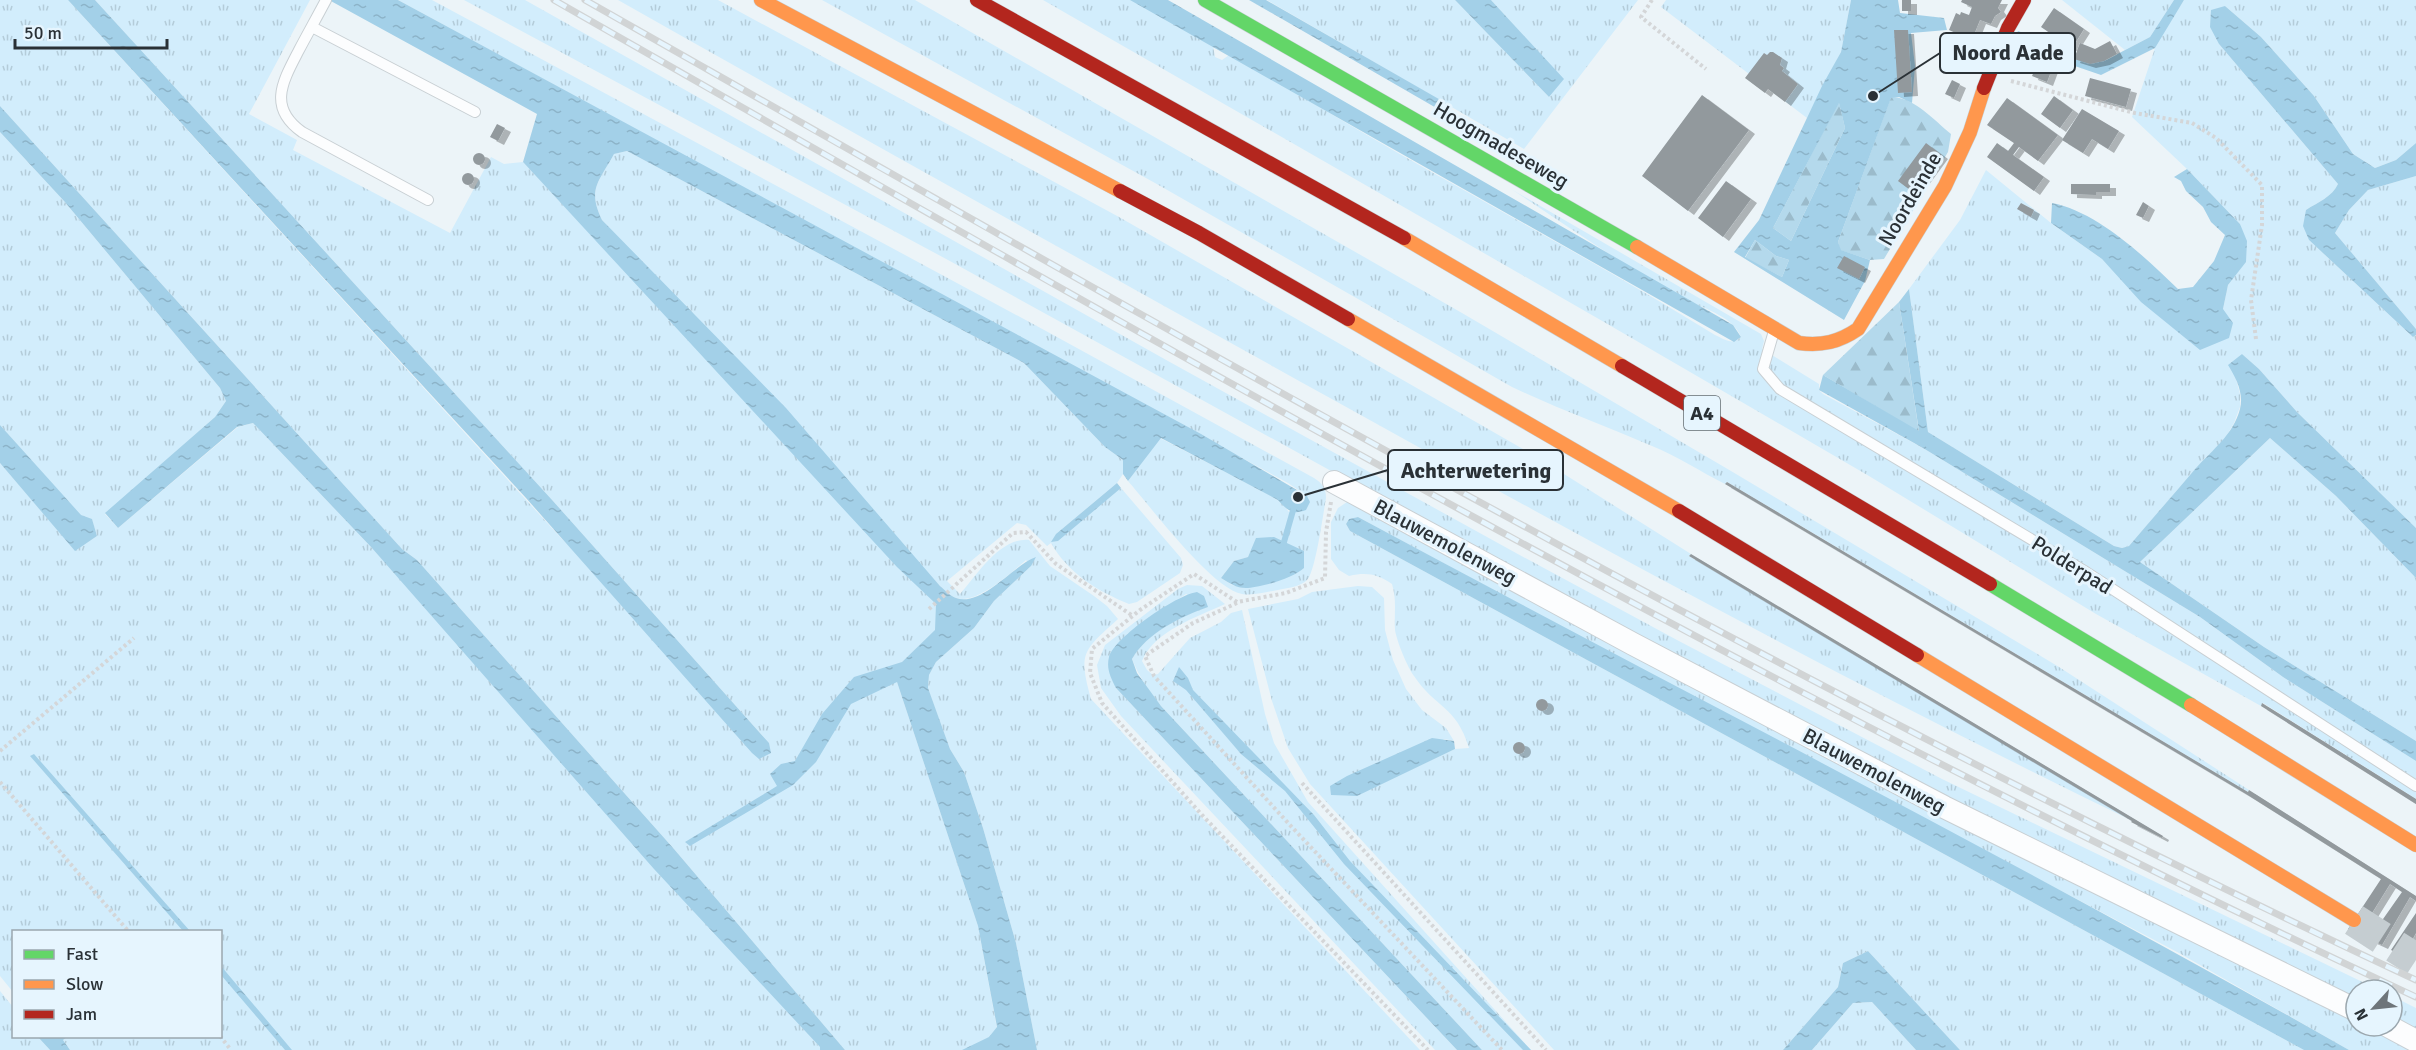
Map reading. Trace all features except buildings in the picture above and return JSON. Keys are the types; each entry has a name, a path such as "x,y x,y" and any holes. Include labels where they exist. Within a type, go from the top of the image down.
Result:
{"main road":[{"path":"761,0 1199,233 1717,533 2354,920"},
{"name":"A4","path":"977,0 1359,212 1806,473 2254,744 2416,845"},
{"name":"Hoogmadeseweg","path":"1205,0 1517,178 1774,329"},
{"name":"Noordeinde","path":"1774,329 1799,343 1812,345 1843,340 1858,329 1945,186 1970,132 1988,74 2008,28 2024,0"}],"street":[{"name":"Blauwemolenweg","path":"1334,482 1643,649 1944,807 2344,1004"}],"lane":[{"path":"326,0 282,82 281,99 284,114 292,126 302,132 428,200"},
{"path":"312,27 475,112"},
{"name":"Polderpad","path":"1774,329 1763,369 1780,388 2086,572 2416,786"}],"path":[{"path":"1652,0 1641,17 1706,69"},
{"path":"1988,74 2135,113 2192,123 2216,138 2262,185 2262,225 2251,300 2256,339"},
{"path":"1334,482 1326,532 1325,578 1286,593 1237,602 1193,623 1145,656 1154,676 1289,824 1502,1050"},
{"path":"929,609 1013,533 1026,532 1056,564 1133,616"},
{"path":"1237,602 1194,574 1133,616 1092,649 1089,673 1102,703 1202,815 1428,1050"},
{"path":"0,751 134,638"},
{"path":"0,782 127,930"},
{"path":"1302,783 1546,1050"},
{"path":"221,1038 231,1050"}],"green space":[{"path":"0,0 68,0 561,538 769,743 553,501 95,0 310,0 249,114 297,140 293,150 450,233 491,157 504,164 523,162 936,604 936,630 902,662 897,682 978,926 1001,1050 845,1050 674,849 417,560 402,549 0,106"},
{"path":"398,0 432,0 1046,331 1319,482 1326,498 1316,553 1308,579 1294,587 1255,594 1242,594 1229,588 1198,562 1128,481 1160,438 1279,500 1289,512 1307,496 1288,483","holes":["1257,538 1247,588 1232,585 1221,578 1234,561 1248,557"]},
{"path":"464,0 525,0 1168,361 1677,640 1942,779 2354,978 2344,978 2344,995 2054,853 1509,569 948,260"},
{"path":"618,0 718,0 1119,217 1537,457 1691,554 1689,556 2135,822 1931,721 1629,562 1429,453"},
{"path":"822,0 915,0 1462,313 1731,471 2059,667 2249,790 2248,792 1727,482 1725,484 1661,450 1512,387 1155,183"},
{"path":"1043,0 1138,0 1212,40 1215,57 1222,60 1232,53 1351,126 1595,264 1715,335 1732,341 1741,337 1726,319 1643,275 1511,189 1761,334 1764,341 1762,349 1819,384 1819,390 1823,394 1923,448 2200,617 2283,677 2416,761 2416,799 2263,703 2261,706 2096,614 1869,476"},
{"path":"1267,0 1455,0 1549,97 1563,79 1491,0 1638,0 1524,149"},
{"path":"1666,0 1851,0 1841,52 1807,118 1661,7"},
{"path":"2062,0 2174,0 2150,37 2125,50"},
{"path":"2184,0 2416,0 2416,143 2396,160 2375,168 2353,154 2314,96 2261,37 2225,6 2219,44 2338,184 2328,196 2306,210 2309,240 2413,337 2416,335 2416,528 2297,412 2259,369 2242,354 2236,379 2240,394 2240,407 2223,442 2204,459 2129,546 2122,548 2114,546 1928,432 1909,289 1960,220 1986,170 2051,223 2102,259 2121,278 2223,309 2228,285 2246,261 2240,224 2132,117 2157,42"},
{"path":"1891,97 1916,105 1951,134 1948,152 1884,259 1870,260 1840,250 1838,242"},
{"path":"1839,102 1845,128 1791,241 1773,228"},
{"path":"0,132 64,201 220,388 226,401 215,417 105,514 118,528 238,427 253,423 371,547 820,1047 820,1050 70,1050 63,1040 66,1038 222,1038 222,930 12,930 12,991 0,976 0,463 75,550 97,536 92,520 81,516 0,425"},
{"path":"627,151 1024,363 1105,447 1123,460 1123,474 1117,483 1056,534 1121,488 1181,558 1183,565 1180,573 1137,602 1129,604 1084,580 1066,563 1051,543 1047,546 1026,525 1017,523 947,581 960,594 999,551 1008,544 1029,540 1050,566 1107,606 1118,619 1097,638 1086,653 1085,671 1091,699 1420,1050 1037,1050 1016,943 983,828 964,772 950,749 928,689 929,675 936,662 974,628 994,601 1031,566 1026,560 993,586 973,597 964,599 954,597 940,586 602,220 595,201 597,186 614,154"},
{"path":"2416,176 2416,329 2335,233 2349,210 2368,190"},
{"path":"1755,240 1776,256 1789,260 1782,277 1745,258"},
{"path":"1899,302 1919,432 1823,375"},
{"path":"2270,438 2336,496 2416,578 2416,741 2264,647 2140,562"},
{"path":"1347,502 2344,1012 2344,1038 2394,1038 2416,1050 2349,1050 2179,953 1629,663 1358,517 1349,519 1346,524 1350,531 2304,1050 1960,1050 1868,951 1843,963 1838,987 1783,1050 1554,1050 1310,784 1288,748 1272,701 1248,609 1298,599 1312,592 1358,586 1372,587 1384,598 1385,630 1393,660 1406,689 1422,710 1446,728 1454,741 1444,739 1357,795 1455,749 1469,748 1458,723 1422,687 1405,660 1395,630 1395,601 1392,584 1372,575 1349,576 1339,570 1331,559 1331,522 1338,508"},
{"path":"1187,585 1202,586 1225,604 1177,626 1156,641 1142,661 1147,670 1153,675 1158,674 1190,638 1221,622 1231,613 1242,610 1265,714 1274,743 1308,802 1531,1050 1482,1050 1152,695 1132,659 1146,641 1165,627 1207,607 1186,594 1127,634 1116,688 1457,1050 1435,1050 1121,716 1101,688 1097,665 1105,645 1178,589"},
{"path":"0,991 12,1006 12,1038 39,1038 50,1050 0,1050"},
{"path":"1872,1002 1916,1050 1812,1050 1853,1003"},
{"path":"2404,1002 2416,1008 2416,1031 2404,1025"}],"water":[{"path":"68,0 95,0 553,501 769,743 771,753 759,759 752,753 526,498"},
{"path":"329,0 398,0 1201,434 1307,496 1310,502 1306,510 1290,511 1278,500 1161,438 1128,481 1123,474 1123,460 1105,447 1024,363 627,151 614,154 600,179 595,201 602,220 786,408 948,593 956,598 976,597 1036,557 1031,566 994,601 974,628 936,662 929,675 928,688 950,749 964,772 983,828 1016,943 1037,1050 962,1050 989,1037 997,1027 978,926 897,682 851,704 816,762 793,785 690,846 685,842 777,786 770,774 781,764 795,761 822,714 854,677 902,662 935,630 936,604 897,567 523,162 537,114"},
{"path":"1130,0 1168,0 1733,325 1741,337 1734,342"},
{"path":"1249,0 1266,0 1451,106 1445,113"},
{"path":"1455,0 1491,0 1564,79 1549,97"},
{"path":"1851,0 1898,0 1900,13 1944,18 1947,30 1911,33 1915,66 1912,103 1899,97 1891,98 1838,242 1841,250 1870,260 1865,281 1844,320 1734,252 1759,220 1822,86 1841,52","holes":["1839,103 1845,128 1791,241 1773,228","1755,240 1776,256 1789,260 1782,277 1745,257"]},
{"path":"2174,0 2184,0 2155,48 2101,75 2011,44 2018,31 2095,60 2106,60 2150,37"},
{"path":"2225,6 2261,37 2314,96 2353,154 2375,168 2396,160 2416,143 2416,176 2368,190 2349,210 2335,233 2416,329 2416,335 2413,337 2309,240 2303,226 2306,210 2328,196 2338,184 2219,44 2210,27 2211,10"},
{"path":"0,106 402,549 417,560 674,849 845,1050 820,1050 820,1047 654,869 371,547 253,423 237,427 118,528 105,513 215,417 226,401 220,388 64,201 0,132"},
{"path":"2187,169 2240,224 2247,241 2246,262 2228,285 2223,309 2233,323 2229,338 2200,350 2141,302 2102,259 2051,223 2052,203 2069,208 2120,237 2178,289 2193,287 2214,261 2225,235 2211,222 2203,207 2186,191 2181,181 2174,177"},
{"path":"1909,289 1928,432 2114,546 2122,548 2129,546 2233,427 2240,409 2241,397 2228,365 2242,354 2259,369 2297,412 2416,528 2416,578 2336,496 2270,438 2140,562 2264,647 2416,741 2416,761 2283,677 2200,617 1923,448 1819,390 1823,375 1919,431 1899,302"},
{"path":"0,425 81,515 92,519 97,536 75,551 0,463"},
{"path":"1117,483 1121,488 1058,541 1051,542 1056,534"},
{"path":"1358,517 2103,913 2349,1050 2304,1050 1350,531 1346,524 1349,519"},
{"path":"1274,537 1304,551 1304,568 1285,578 1254,587 1237,587 1221,578 1234,561 1248,557 1256,538"},
{"path":"1197,592 1204,596 1208,607 1165,627 1146,641 1132,659 1137,673 1161,706 1482,1050 1457,1050 1116,688 1108,666 1109,657 1122,639 1147,618 1175,601"},
{"path":"1179,667 1188,678 1193,690 1314,815 1350,861 1531,1050 1523,1050 1344,864 1285,791 1241,754 1186,690 1173,681"},
{"path":"1432,738 1454,741 1455,749 1357,796 1331,795 1330,786 1347,776"},
{"path":"34,754 189,930 182,930 30,756"},
{"path":"1868,951 1960,1050 1916,1050 1872,1002 1853,1003 1812,1050 1783,1050 1838,987 1843,963"},
{"path":"222,967 292,1050 285,1050 222,976"},
{"path":"39,1038 66,1038 63,1040 70,1050 50,1050"}],"waterway":[{"path":"1282,549 1294,507"}],"tunnel":[{"path":"2354,920 2416,960"}],"railway":[{"path":"554,0 1243,390 1708,643 1942,765 2178,883 2416,997"},
{"path":"585,0 1263,383 1719,631 2182,868 2416,980"}],"traffic: fast":[{"path":"1205,0 1637,247"},
{"path":"1990,584 2191,705"}],"traffic: slow":[{"path":"761,0 1120,191"},
{"path":"1637,247 1799,343 1823,343 1844,337 1858,329 1945,186 1970,132 1984,88"},
{"path":"1404,238 1622,366"},
{"path":"1348,319 1679,511"},
{"path":"1917,655 2354,920"},
{"path":"2191,705 2416,845"}],"traffic: jam":[{"path":"977,0 1404,238"},
{"path":"1984,88 2008,28 2024,0"},
{"path":"1120,191 1199,233 1348,319"},
{"path":"1622,366 1990,584"},
{"path":"1679,511 1917,655"}],"place":[{"name":"Noord Aade","path":"1873,96"},
{"name":"Achterwetering","path":"1298,497"}]}
